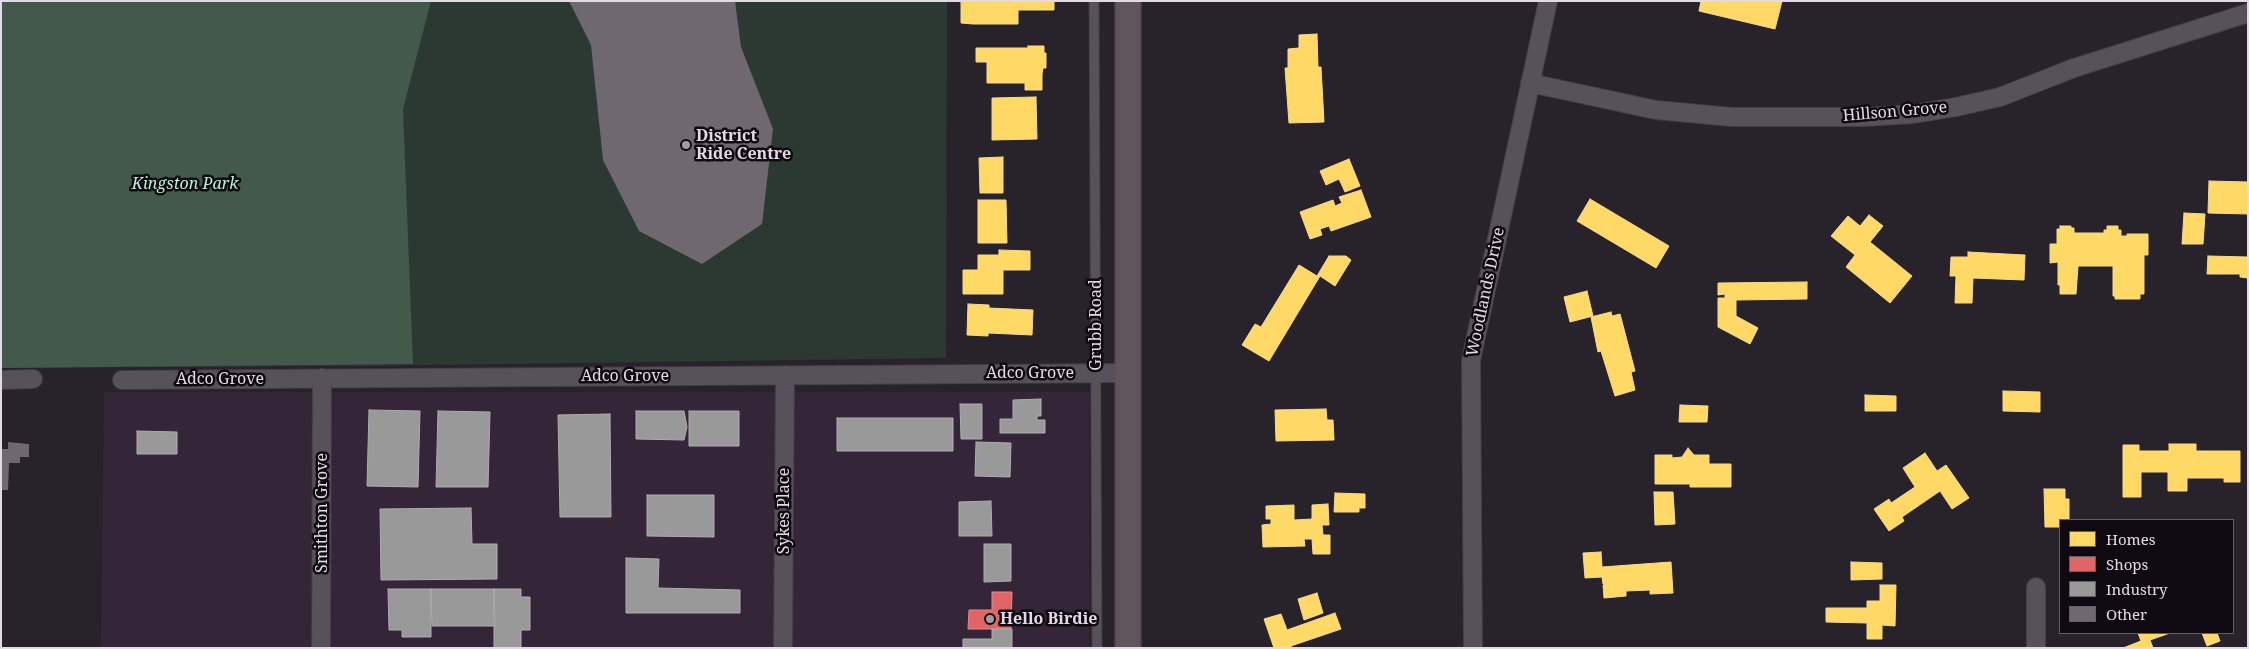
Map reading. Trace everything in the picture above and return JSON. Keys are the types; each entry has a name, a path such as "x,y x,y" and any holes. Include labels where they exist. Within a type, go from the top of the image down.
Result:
{"main road":[{"name":"Grubb Road","path":"1128,1 1128,648"}],"street":[{"name":"Woodlands Drive","path":"1473,648 1472,360 1548,1"},
{"name":"Hillson Grove","path":"1530,83 1656,110 1732,117 1865,117 1913,114 2000,97 2074,68 2248,13"},
{"name":"Adco Grove","path":"122,380 1128,373"},
{"name":"Sykes Place","path":"783,648 785,375"},
{"name":"Smithton Grove","path":"321,648 322,378"},
{"path":"1,380 33,379"},
{"path":"2036,587 2036,648"}],"lane":[{"name":"Grubb Road","path":"1094,1 1097,648"}],"shaded area":[{"path":"104,392 1089,392 1089,648 101,648"}],"green space":[{"name":"Kingston Park","path":"1,1 947,1 946,358 357,366 1,368"},
{"path":"1,1 431,1 403,109 413,364 1,368"}],"building: Homes":[{"path":"961,1 1054,1 1054,10 1018,10 1018,24 961,23"},
{"path":"1701,1 1782,1 1775,29 1699,11"},
{"path":"1317,34 1318,67 1321,67 1324,122 1289,123 1285,68 1288,68 1288,49 1299,48 1299,35"},
{"path":"1028,46 1044,46 1046,68 1043,68 1042,90 1025,90 1025,83 987,83 987,62 976,62 976,48 1028,48"},
{"path":"1036,97 1037,139 992,140 992,98"},
{"path":"1003,157 1003,193 980,193 979,158"},
{"path":"1349,159 1360,186 1345,192 1339,179 1326,185 1320,171"},
{"path":"2209,181 2248,182 2248,214 2208,213"},
{"path":"1361,190 1371,217 1331,231 1329,226 1320,229 1322,235 1310,239 1300,212 1333,200 1335,206 1342,203 1339,197"},
{"path":"1590,199 1669,246 1656,268 1577,221"},
{"path":"978,200 1006,200 1007,243 978,243"},
{"path":"2184,213 2205,214 2203,244 2182,244"},
{"path":"1869,215 1883,226 1870,242 1912,276 1890,303 1846,267 1855,255 1831,236 1848,216 1860,226"},
{"path":"2060,226 2071,226 2071,228 2074,228 2074,233 2104,233 2104,230 2107,230 2107,226 2118,226 2118,230 2121,230 2121,236 2127,236 2127,234 2148,234 2148,255 2144,255 2144,294 2140,294 2140,299 2115,299 2115,296 2113,296 2113,266 2078,266 2076,294 2060,294 2058,262 2050,263 2050,244 2057,244 2057,229 2060,229"},
{"path":"999,250 1030,251 1030,270 1003,270 1003,294 963,294 963,270 978,270 978,255 999,255"},
{"path":"1968,252 2025,255 2024,280 1973,278 1972,303 1955,303 1956,276 1950,276 1951,257 1968,257"},
{"path":"1329,256 1346,256 1351,260 1335,286 1320,276 1269,361 1242,345 1255,324 1261,327 1299,265 1317,276"},
{"path":"2208,256 2248,257 2248,278 2240,277 2240,274 2207,274"},
{"path":"1807,282 1807,299 1736,300 1736,316 1758,328 1750,344 1718,327 1718,298 1725,298 1725,294 1718,295 1718,283"},
{"path":"1587,291 1593,316 1570,322 1564,297"},
{"path":"968,304 989,305 989,308 1033,310 1032,335 988,333 988,336 967,335"},
{"path":"1611,312 1612,316 1620,314 1635,371 1631,372 1635,390 1615,396 1601,351 1598,352 1591,317"},
{"path":"2003,391 2040,392 2040,412 2003,411"},
{"path":"1865,395 1896,396 1896,411 1865,411"},
{"path":"1680,405 1708,406 1707,422 1679,422"},
{"path":"1326,409 1327,420 1333,420 1334,440 1276,441 1275,410"},
{"path":"2169,444 2196,444 2196,451 2240,451 2240,482 2224,482 2224,478 2187,478 2187,491 2168,491 2168,472 2141,472 2141,497 2123,497 2123,445 2139,445 2139,451 2169,451"},
{"path":"1688,448 1694,455 1709,455 1709,464 1731,464 1731,487 1690,487 1690,484 1655,484 1655,455 1672,455 1672,458 1682,457"},
{"path":"1925,453 1937,471 1946,465 1969,498 1952,509 1940,491 1902,517 1904,521 1889,531 1874,509 1889,499 1891,503 1915,487 1903,468"},
{"path":"2044,489 2065,489 2065,499 2069,499 2069,519 2059,519 2059,527 2045,527"},
{"path":"1654,492 1673,492 1675,524 1655,525"},
{"path":"1335,493 1365,494 1365,508 1359,508 1359,512 1334,512"},
{"path":"1328,504 1329,525 1322,525 1323,535 1330,535 1330,554 1313,554 1312,539 1304,539 1305,546 1263,547 1262,525 1271,524 1271,519 1266,519 1266,506 1294,505 1294,520 1312,519 1312,505"},
{"path":"1601,552 1602,567 1671,562 1673,593 1650,594 1650,590 1626,591 1626,596 1604,598 1603,585 1605,585 1603,584 1602,577 1585,578 1583,553"},
{"path":"1851,562 1882,563 1882,579 1851,580"},
{"path":"1880,585 1896,585 1895,626 1882,625 1882,639 1867,639 1867,623 1826,622 1826,608 1867,608 1867,601 1880,601"},
{"path":"1317,593 1323,613 1304,620 1298,599"},
{"path":"1335,613 1341,629 1291,646 1292,648 1274,648 1264,619 1281,614 1287,630"},
{"path":"2138,634 2167,634 2150,640 2153,648 2123,648 2141,641"},
{"path":"2202,634 2217,634 2220,641 2207,646"}],"building: Shops":[{"name":"Hello Birdie","path":"992,592 1012,592 1011,629 968,629 969,610 992,610"}],"building: Industry":[{"path":"1041,399 1041,416 1037,416 1037,420 1045,420 1045,433 1000,433 1000,419 1013,419 1013,400"},
{"path":"960,404 982,404 982,439 961,439"},
{"path":"369,410 420,411 418,487 367,486"},
{"path":"438,411 490,412 488,487 436,487"},
{"path":"636,411 684,411 687,427 684,440 636,439"},
{"path":"689,411 739,411 739,446 689,446"},
{"path":"610,414 611,517 560,517 558,415"},
{"path":"837,418 953,418 953,451 837,451"},
{"path":"137,431 177,432 177,454 137,454"},
{"path":"976,442 1011,443 1010,477 975,476"},
{"path":"647,495 714,495 714,537 647,536"},
{"path":"991,501 992,536 959,536 959,502"},
{"path":"471,508 472,544 497,544 497,579 381,580 380,509"},
{"path":"984,544 1011,544 1011,581 984,582"},
{"path":"626,558 659,559 658,588 740,590 740,613 626,613"},
{"path":"388,589 431,589 431,637 402,637 402,630 389,630"},
{"path":"431,589 494,589 495,626 432,626"},
{"path":"494,589 521,589 521,597 530,597 530,630 521,630 521,648 494,648"},
{"path":"992,629 1012,629 1012,648 963,648 963,639 992,639"}],"building: Other":[{"name":"District Ride Centre","path":"569,1 735,1 741,47 773,129 762,224 702,264 639,231 603,160 591,45"},
{"path":"8,442 29,444 29,457 20,457 20,463 9,463 8,490 1,490 1,449 8,449"}],"place":[{"name":"District Ride Centre","path":"686,145"},
{"name":"Hello Birdie","path":"990,619"}]}
